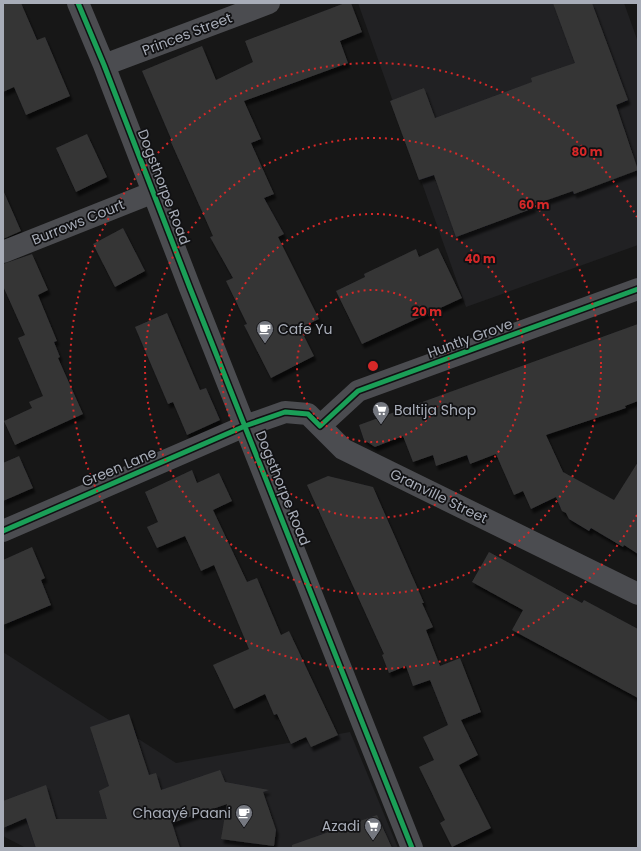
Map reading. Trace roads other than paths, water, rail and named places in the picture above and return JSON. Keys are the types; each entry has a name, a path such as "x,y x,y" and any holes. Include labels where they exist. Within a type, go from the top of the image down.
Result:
{"street":[{"name":"Dogsthorpe Road","path":"78,3 104,65 412,848"},
{"name":"Princes Street","path":"104,65 269,3"},
{"name":"Burrows Court","path":"3,252 154,192"},
{"name":"Huntly Grove","path":"320,426 358,391 638,289"},
{"name":"Granville Street","path":"245,426 285,412 308,414 343,449 638,594"},
{"name":"Green Lane","path":"3,530 245,426"}],"place":[{"name":"Cafe Yu","path":"265,344"},
{"name":"Baltija Shop","path":"381,425"},
{"name":"Chaayé Paani","path":"244,828"},
{"name":"Azadi","path":"373,841"}]}
